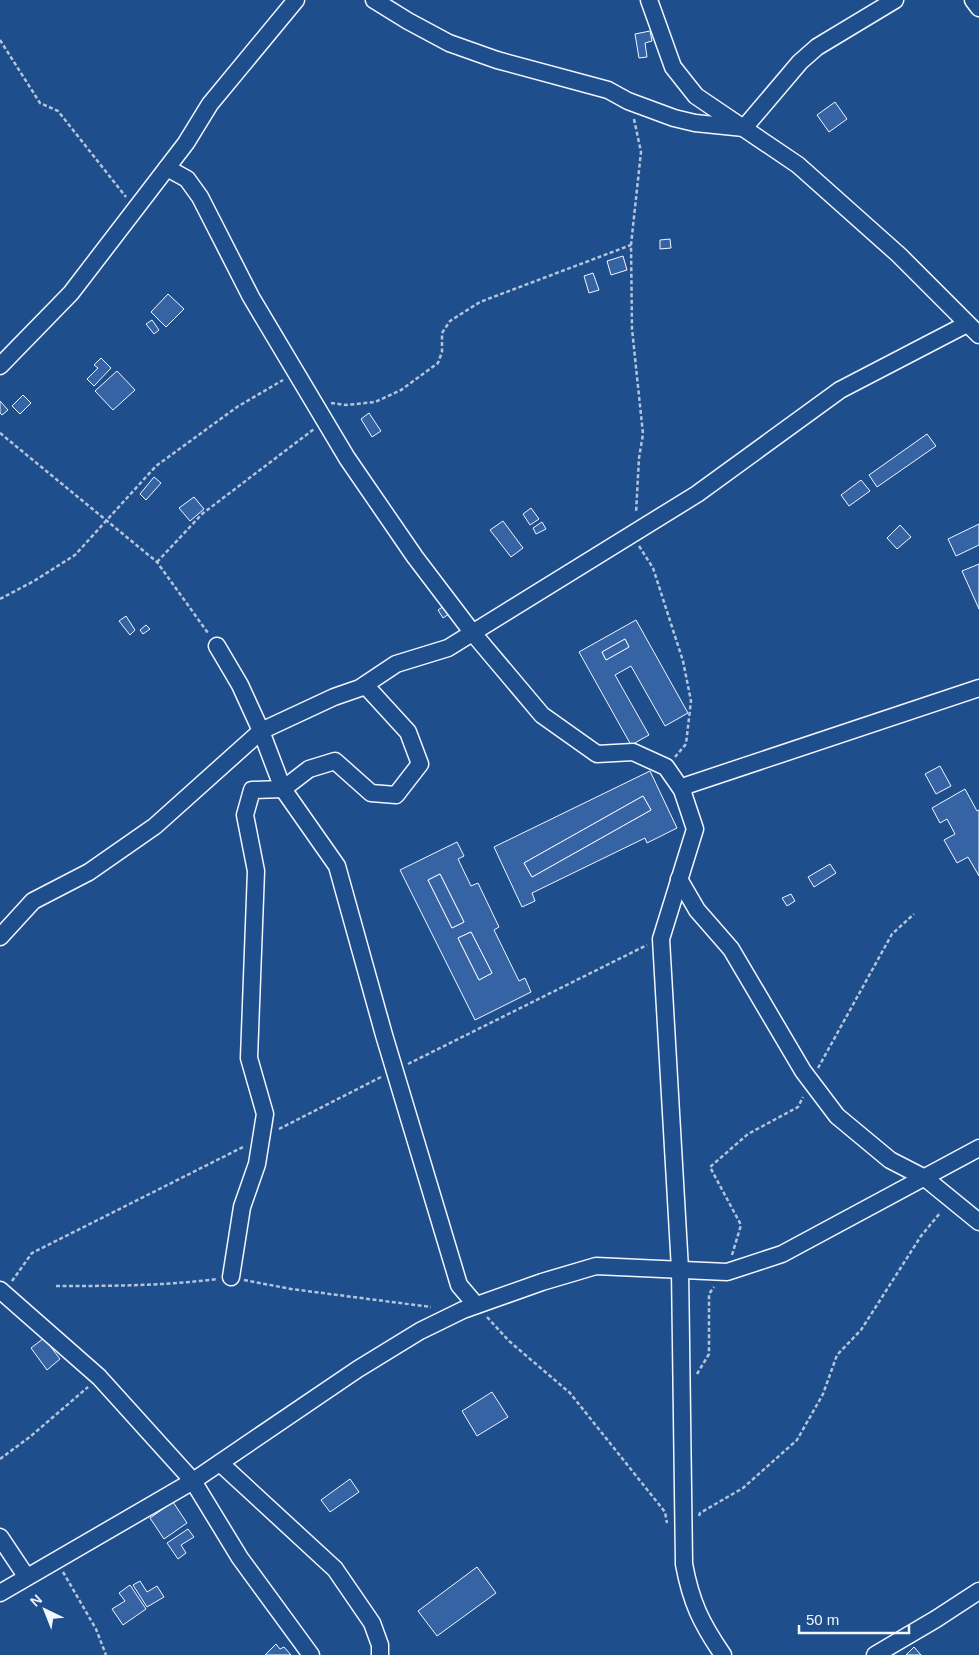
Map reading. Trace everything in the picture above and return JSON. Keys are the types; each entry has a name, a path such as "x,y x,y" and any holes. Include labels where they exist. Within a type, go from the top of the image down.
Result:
{"street":[{"path":"0,366 71,293 167,168 210,104 296,0"},
{"path":"374,0 408,22 449,43 497,60 608,90 628,101 674,118 694,123 744,128"},
{"path":"648,0 672,67 682,82 696,96 798,165 852,210 979,335"},
{"path":"744,128 800,62 817,47 894,0"},
{"path":"973,0 979,8"},
{"path":"167,168 187,179 200,197 251,297 367,490 472,632 542,715 597,754 633,752 666,767 682,790 695,829 661,939 680,1269 684,1564 689,1590 703,1626 723,1655"},
{"path":"0,937 32,901 89,872 155,826 261,731 365,685 396,664 448,648 697,494 840,390 896,359 967,324"},
{"path":"217,646 240,685 261,731 283,789 337,866 458,1285 476,1305"},
{"path":"231,1277 242,1207 257,1164 265,1114 249,1058 256,871 245,815 252,790 283,789 309,769 336,761 371,794 396,795 420,764 408,732 365,685"},
{"path":"682,790 688,786 979,688"},
{"path":"679,879 697,910 731,949 803,1072 837,1116 890,1160 925,1178 979,1222"},
{"path":"0,1592 193,1481 358,1369 412,1336 476,1305 596,1266 727,1272 782,1254 979,1148"},
{"path":"2,1291 99,1377 193,1481 240,1558 311,1655"},
{"path":"220,1463 335,1569 372,1623 380,1645 380,1655"},
{"path":"0,1537 26,1576"},
{"path":"875,1655 979,1591"}],"path":[{"path":"0,40 40,103 58,111 129,201 143,200"},
{"path":"628,101 641,152 631,245 632,329 643,416 643,434 635,506 636,532 653,568 683,661 691,701 686,744 666,767"},
{"path":"314,401 346,405 376,402 401,390 438,363 442,352 442,333 450,321 488,299 631,245"},
{"path":"0,599 34,581 75,555 156,466 236,407 296,372"},
{"path":"157,562 202,514 325,420"},
{"path":"0,433 157,562 217,646"},
{"path":"815,1074 823,1056 892,934 914,914"},
{"path":"2,1291 32,1253 395,1070 661,939"},
{"path":"695,1378 709,1354 709,1294 727,1272 741,1226 710,1166 748,1134 798,1107 807,1091"},
{"path":"698,1522 700,1513 743,1488 797,1440 823,1394 837,1355 861,1330 921,1236 940,1213"},
{"path":"0,1459 31,1436 99,1377"},
{"path":"56,1561 87,1612 106,1655"}],"building":[{"path":"650,31 652,41 645,43 647,57 639,58 635,34"},
{"path":"835,102 847,119 829,132 817,115"},
{"path":"670,239 671,248 660,249 660,240"},
{"path":"623,256 627,270 611,275 607,261"},
{"path":"593,273 599,290 589,293 584,276"},
{"path":"168,294 184,309 166,327 151,312"},
{"path":"152,320 159,330 154,334 146,324"},
{"path":"101,358 111,368 94,386 87,379 98,368 94,365"},
{"path":"117,371 135,390 113,410 95,391"},
{"path":"23,395 31,403 20,414 12,406"},
{"path":"0,401 8,410 2,415 0,413"},
{"path":"369,413 381,431 372,437 361,419"},
{"path":"927,434 936,446 877,487 869,475"},
{"path":"154,477 161,483 146,500 140,494"},
{"path":"861,480 870,491 849,506 841,495"},
{"path":"194,497 204,509 190,521 179,508"},
{"path":"531,508 539,519 530,525 523,514"},
{"path":"503,521 523,548 511,557 490,530"},
{"path":"542,522 546,529 536,534 533,528"},
{"path":"979,524 979,545 956,556 948,539"},
{"path":"900,525 911,537 897,549 887,538"},
{"path":"979,564 979,609 962,571"},
{"path":"444,606 449,614 443,618 438,610"},
{"path":"126,616 135,630 130,635 119,621"},
{"path":"636,620 688,713 665,726 631,666 615,675 649,735 631,745 579,652","holes":["625,639 629,647 606,660 602,652"]},
{"path":"146,625 150,629 143,634 140,630"},
{"path":"625,639 629,647 606,660 602,652"},
{"path":"940,766 951,786 936,794 925,774"},
{"path":"650,771 677,828 647,843 645,838 532,893 535,901 522,907 494,847","holes":["643,796 651,810 532,877 524,863"]},
{"path":"965,789 977,811 979,810 979,876 968,857 957,863 944,840 955,834 947,819 940,823 932,808"},
{"path":"643,796 651,810 532,877 524,863"},
{"path":"457,842 464,856 458,859 471,886 478,883 499,927 494,930 519,981 525,978 531,992 475,1020 400,870","holes":["440,874 464,922 452,928 428,880","471,932 492,973 479,980 458,938"]},
{"path":"830,864 836,873 814,887 808,877"},
{"path":"440,874 464,922 452,928 428,880"},
{"path":"791,894 795,901 787,906 782,898"},
{"path":"471,932 492,973 479,980 458,938"},
{"path":"44,1338 60,1359 47,1370 31,1348"},
{"path":"492,1392 508,1417 477,1436 462,1411"},
{"path":"350,1479 359,1492 330,1512 321,1500"},
{"path":"173,1502 187,1523 164,1539 150,1518"},
{"path":"188,1529 194,1537 181,1545 186,1553 178,1559 167,1543"},
{"path":"477,1567 496,1593 437,1636 418,1611"},
{"path":"140,1581 147,1592 157,1586 164,1597 147,1607 133,1585"},
{"path":"130,1585 146,1609 123,1625 112,1609 125,1601 119,1593"},
{"path":"276,1644 280,1649 284,1647 291,1655 265,1655"},
{"path":"914,1647 921,1655 906,1655"}]}
